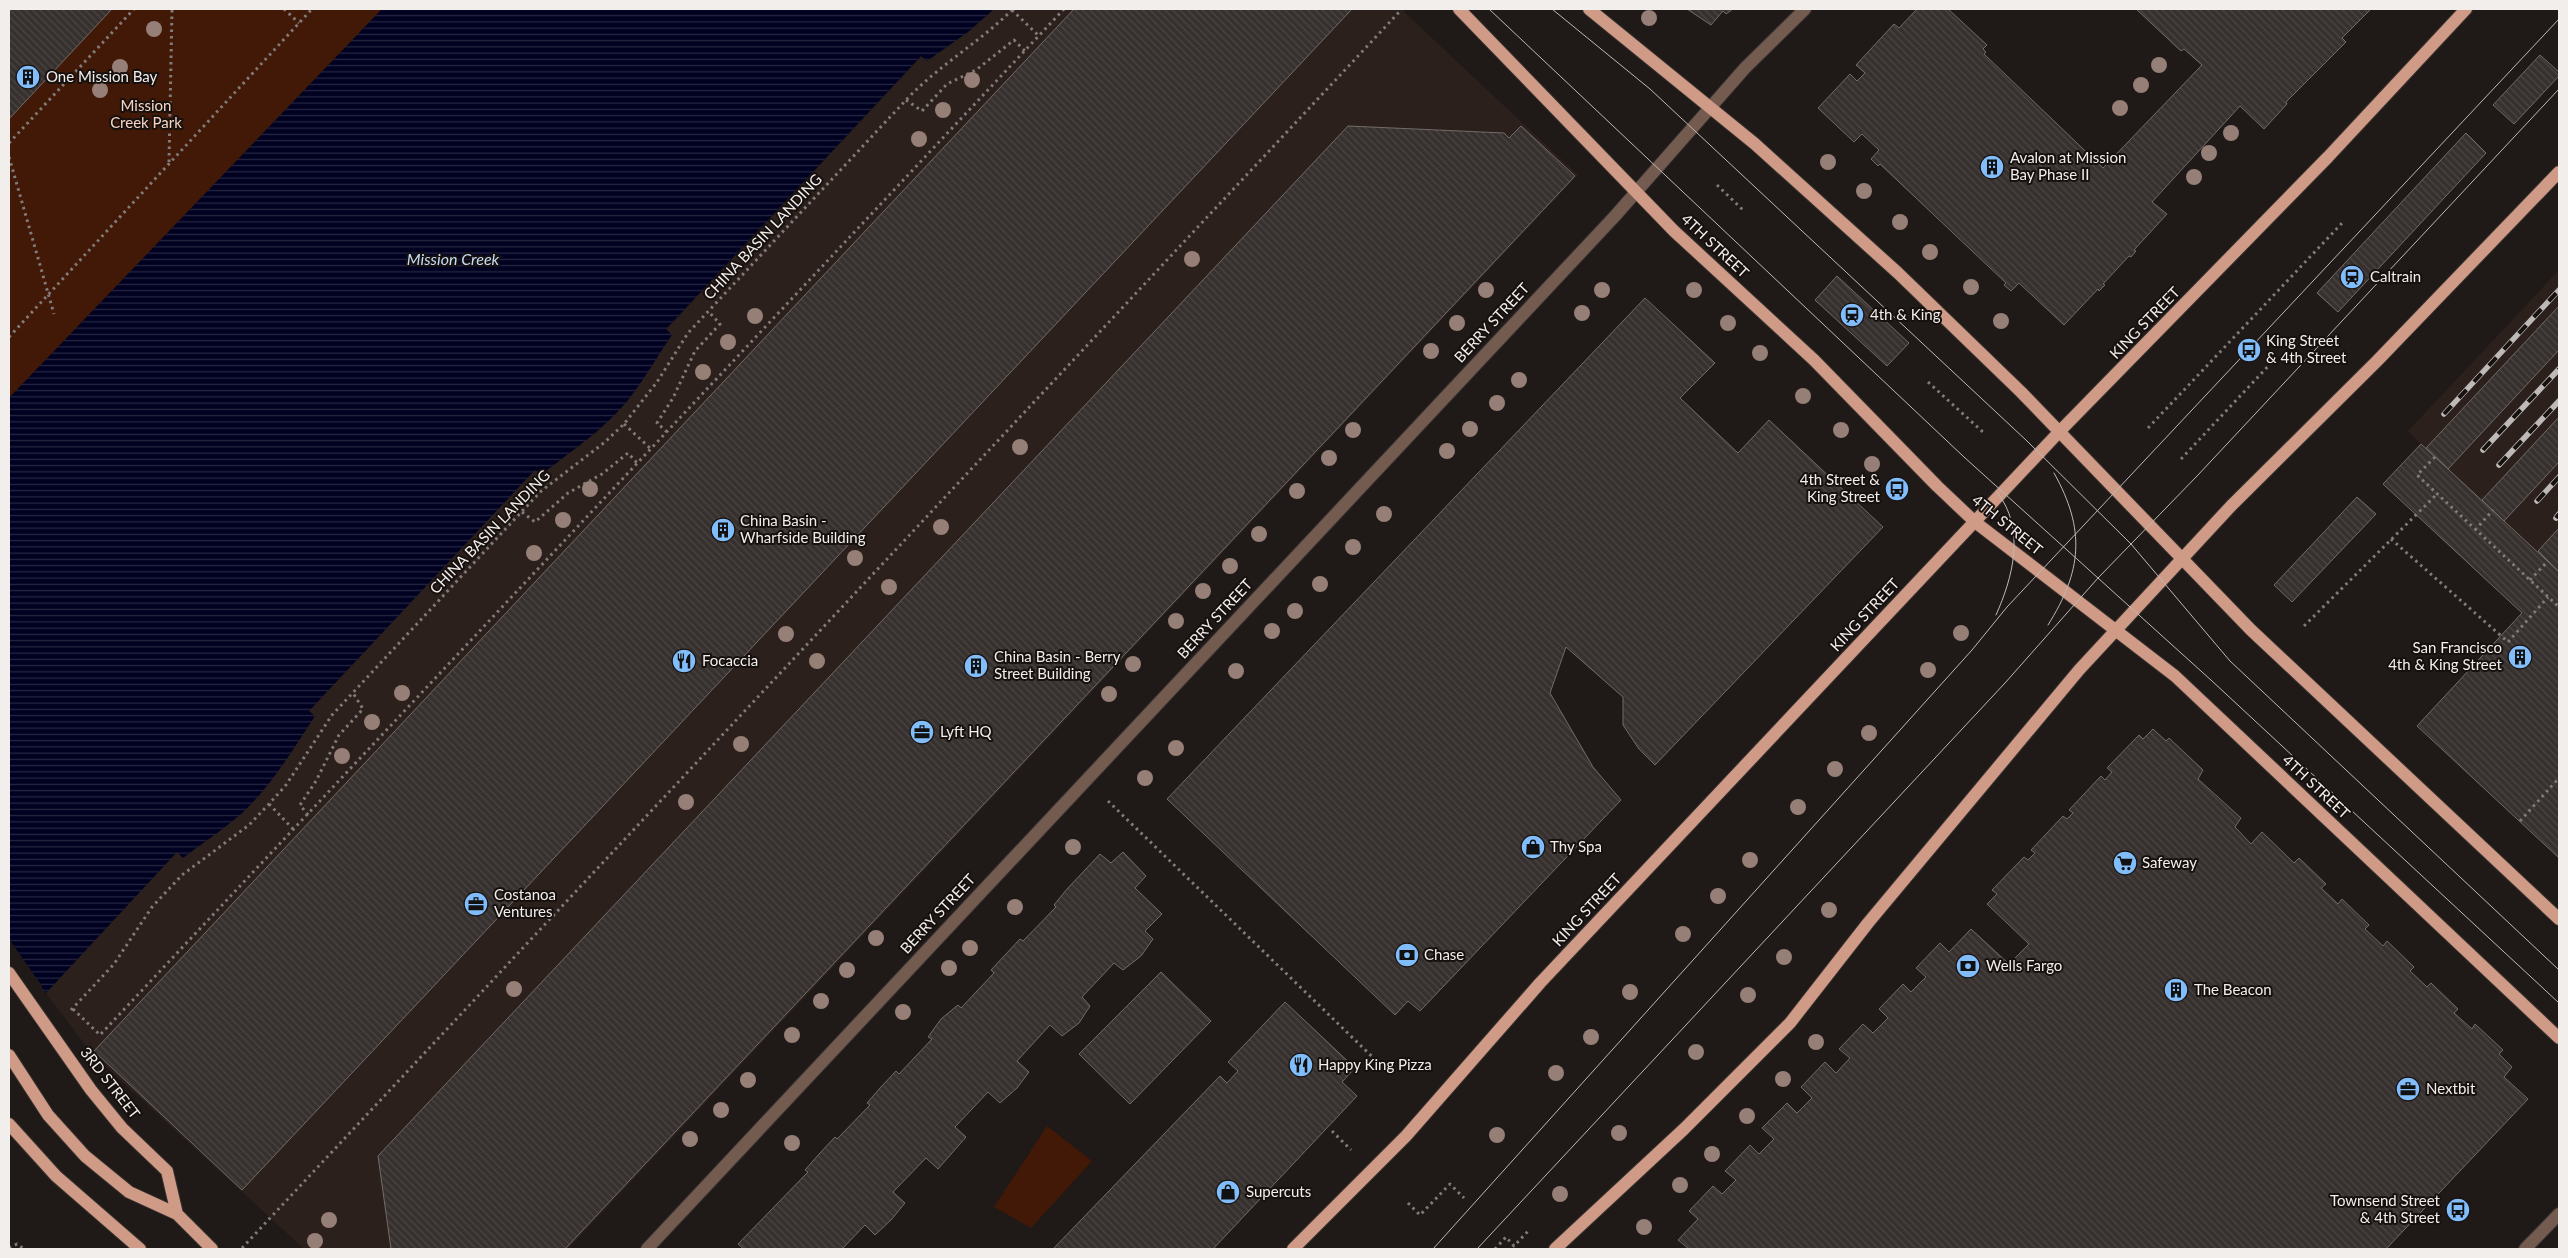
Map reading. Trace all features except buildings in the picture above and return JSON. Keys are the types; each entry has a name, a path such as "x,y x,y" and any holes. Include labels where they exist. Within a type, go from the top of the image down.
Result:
{"main road":[{"name":"4TH STREET","path":"1460,9 1674,231 1814,360 1930,479 1975,522 2174,676 2559,1038"},
{"path":"1589,9 1755,144 1898,273 2060,432 2251,630 2559,919"},
{"name":"KING STREET","path":"1293,1249 1406,1136 1540,983 2060,432 2294,192 2466,9"},
{"path":"1555,1249 1684,1129 1790,1022 1868,923 2067,684 2114,631 2232,506 2383,354 2559,172"},
{"name":"3RD STREET","path":"9,973 91,1090 122,1128 168,1171 176,1214"},
{"path":"9,1055 48,1115 85,1156 129,1192 176,1214 212,1249"},
{"path":"9,1124 56,1176 140,1249"}],"street":[{"name":"BERRY STREET","path":"647,1249 1637,191 1751,62 1805,9"},
{"path":"2525,1249 2559,1214"}],"path":[{"path":"9,143 134,9"},
{"path":"169,163 172,9"},
{"path":"284,9 299,23"},
{"path":"9,337 312,9"},
{"path":"1013,9 1039,36"},
{"name":"CHINA BASIN LANDING","path":"66,1014 114,964 152,907 182,875 249,825 269,804 286,785 332,715 540,492 606,442 624,424 652,390 688,333 906,100 926,79 989,32 1013,9"},
{"path":"73,1008 100,1035 1064,9"},
{"path":"241,1249 1402,9"},
{"path":"906,100 922,111 947,84 976,70 1014,40 1025,51"},
{"path":"9,157 54,314"},
{"path":"1717,185 1744,211"},
{"path":"2148,428 2344,221"},
{"path":"667,432 657,423 673,398 695,352 720,324 709,311"},
{"path":"2181,459 2273,361"},
{"path":"1928,382 1984,433"},
{"path":"624,424 650,449"},
{"path":"522,512 536,522 568,493 602,474 628,453 638,464"},
{"path":"2435,456 2417,475 2559,607"},
{"path":"2304,626 2437,494"},
{"path":"2475,530 2493,510"},
{"path":"2391,540 2508,642 2548,597"},
{"path":"2530,580 2548,561"},
{"path":"308,815 300,805 316,781 338,735 363,709 353,693"},
{"path":"2520,821 2559,778"},
{"path":"1085,781 1388,1072"},
{"path":"269,804 294,830"},
{"path":"1332,1131 1354,1152"},
{"path":"1408,1203 1420,1215 1450,1184 1464,1198"},
{"path":"1494,1249 1506,1237 1514,1246 1532,1227"},
{"path":"9,1248 18,1244 24,1249"}],"shaded area":[{"path":"994,9 1401,9 1578,175 568,1249 304,1249 92,1054 46,993 177,852 183,858 220,831 259,796 314,716 309,711 535,469 541,475 597,432 631,397 671,335 666,330 922,56 927,61 968,32"},
{"path":"2559,270 2559,858 2417,726 2522,613 2383,484 2421,444 2408,431"}],"green space":[{"name":"Mission Creek Park","path":"112,9 382,9 9,398 9,119"},
{"path":"1047,1126 1092,1161 1031,1228 994,1207"}],"water":[{"name":"Mission Creek","path":"382,9 994,9 968,32 927,61 921,56 666,329 672,335 622,408 589,438 541,475 535,470 309,711 315,716 281,767 252,803 234,820 183,858 177,852 46,993 41,986 9,1009 9,398"}],"pier":[{"path":"9,939 42,986 9,1012"}],"tram line":[{"path":"1489,9 1964,457 2212,681 2559,1003"},
{"path":"1552,9 1650,89 2027,441 2131,544 2230,661 2559,970"},
{"path":"1433,1249 1972,650 2007,607 2559,19"},
{"path":"1477,1249 2005,683 2098,578 2198,475 2559,89"},
{"path":"2048,625 2068,586 2076,550 2071,513 2054,473"},
{"path":"1996,615 2007,585 2014,553 2011,521 2006,506 1997,492"}],"railway":[{"path":"2444,414 2559,290"},
{"path":"2483,450 2559,369"},
{"path":"2499,465 2559,401"},
{"path":"2537,501 2559,477"},
{"path":"2556,518 2559,514"}],"place":[{"name":"One Mission Bay","path":"28,77"},
{"name":"Avalon at Mission Bay Phase II","path":"1992,167"},
{"name":"Caltrain","path":"2352,277"},
{"name":"4th & King","path":"1852,315"},
{"name":"King Street & 4th Street","path":"2249,350"},
{"name":"4th Street & King Street","path":"1897,489"},
{"name":"China Basin - Wharfside Building","path":"723,530"},
{"name":"San Francisco 4th & King Street","path":"2520,657"},
{"name":"Focaccia","path":"684,661"},
{"name":"China Basin - Berry Street Building","path":"976,666"},
{"name":"Lyft HQ","path":"922,732"},
{"name":"Thy Spa","path":"1533,847"},
{"name":"Safeway","path":"2125,863"},
{"name":"Costanoa Ventures","path":"476,904"},
{"name":"Chase","path":"1407,955"},
{"name":"Wells Fargo","path":"1968,966"},
{"name":"The Beacon","path":"2176,990"},
{"name":"Happy King Pizza","path":"1301,1065"},
{"name":"Nextbit","path":"2408,1089"},
{"name":"Supercuts","path":"1228,1192"},
{"name":"Townsend Street & 4th Street","path":"2458,1210"}]}
